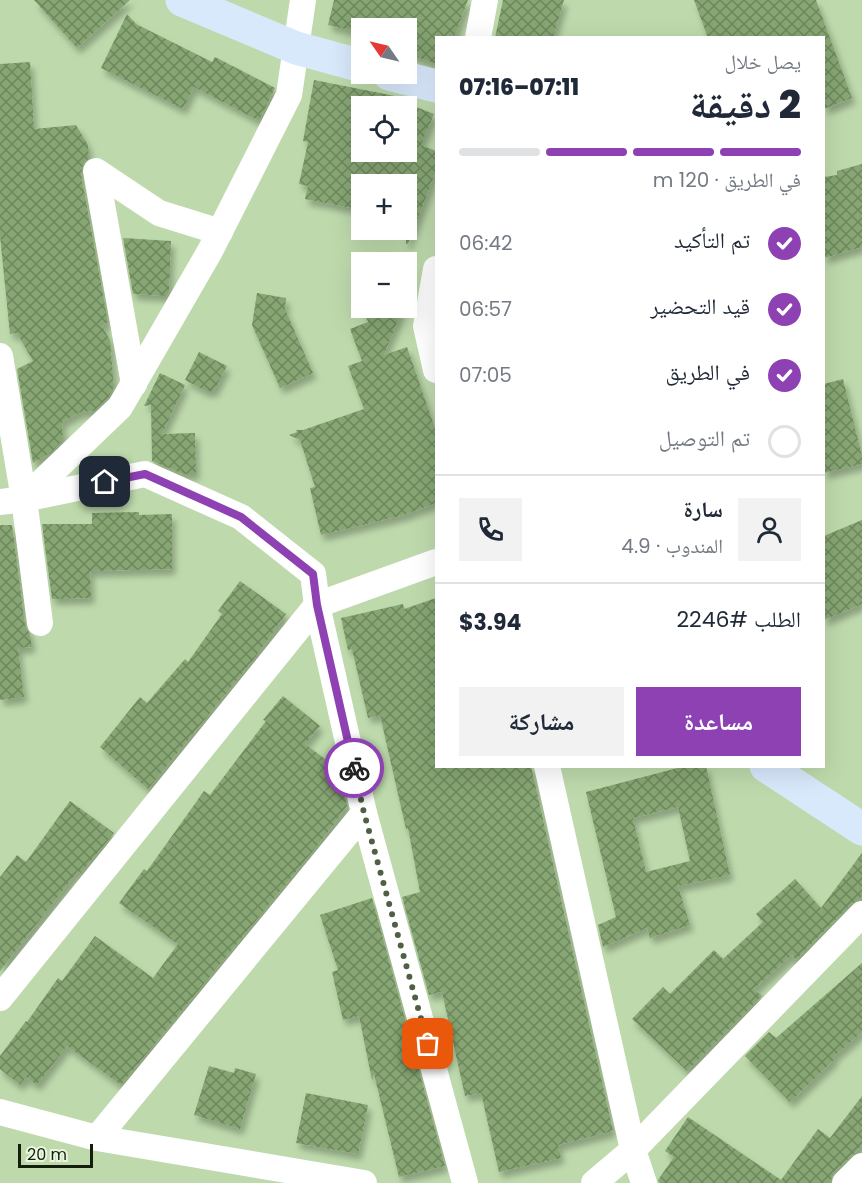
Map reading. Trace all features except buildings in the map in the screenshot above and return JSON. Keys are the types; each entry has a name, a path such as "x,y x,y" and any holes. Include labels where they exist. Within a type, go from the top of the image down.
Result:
{"street":[{"path":"182,0 296,48 351,63"},
{"path":"12,500 120,407 134,384 220,232 289,95 303,0"},
{"path":"478,36 485,0"},
{"path":"417,81 435,86"},
{"path":"134,384 96,171 159,213 220,232"},
{"path":"435,275 426,326 435,366"},
{"path":"0,356 12,500 40,623"},
{"path":"12,500 145,474 241,517 313,574 317,605 364,813 465,1183"},
{"path":"0,998 317,605 435,562"},
{"path":"547,768 633,1150 644,1183"},
{"path":"769,768 862,830"},
{"path":"97,1138 364,813"},
{"path":"594,1183 633,1150 862,914"},
{"path":"0,1113 97,1138 364,1183"},
{"path":"845,1183 862,1166"}],"way so far":[{"path":"354,768 364,813 428,1044"}],"route":[{"path":"105,482 145,474 241,517 313,574 317,605 354,768"}]}
